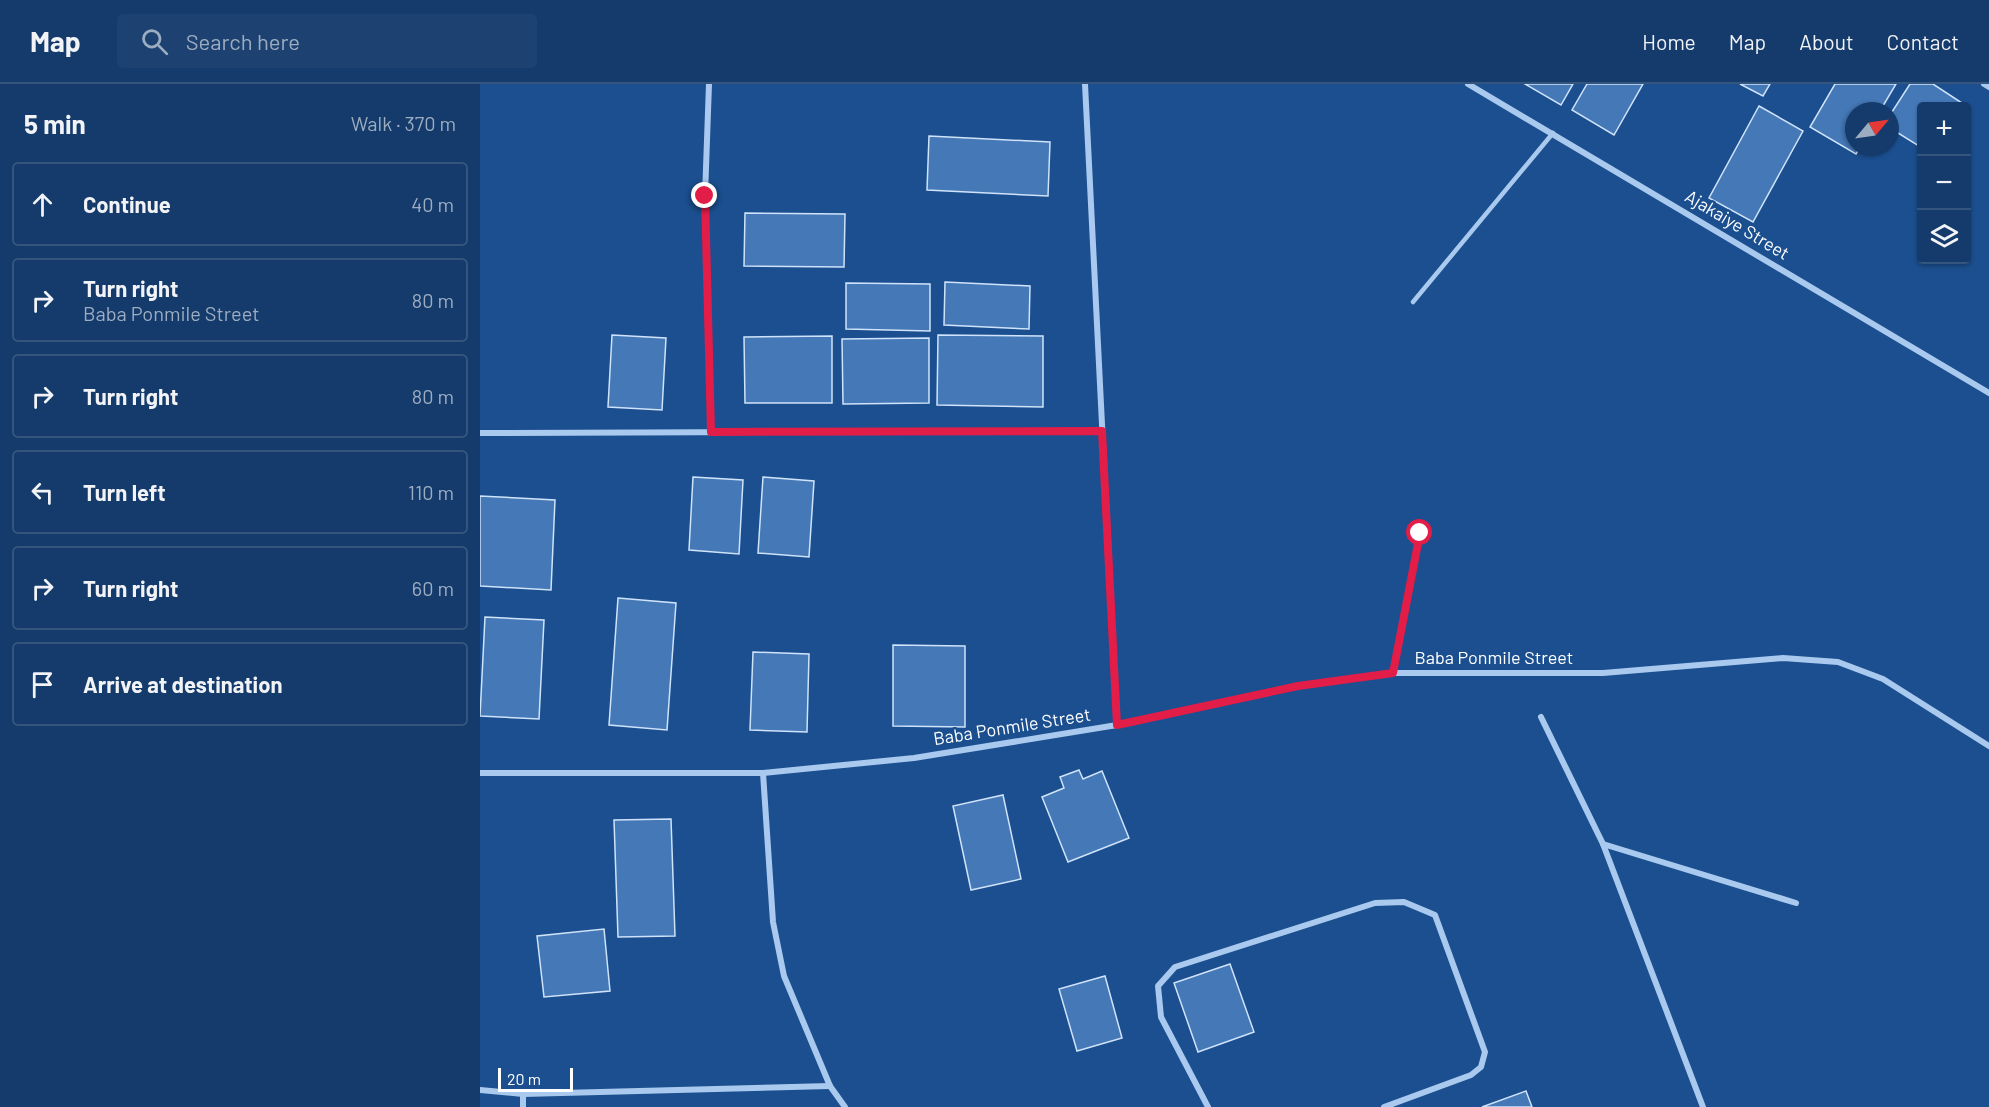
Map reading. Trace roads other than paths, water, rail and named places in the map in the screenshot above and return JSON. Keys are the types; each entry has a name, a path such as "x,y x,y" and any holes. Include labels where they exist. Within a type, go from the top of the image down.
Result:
{"street":[{"path":"709,84 705,196 711,432"},
{"path":"1084,84 1117,725"},
{"name":"Ajakaiye Street","path":"1468,84 1989,393"},
{"path":"1984,84 1989,87"},
{"path":"480,432 1102,431"},
{"path":"1393,673 1420,533"},
{"name":"Baba Ponmile Street","path":"480,773 763,773 914,758 1117,725 1298,686 1393,673 1603,673 1783,658 1838,662 1883,679 1989,746"},
{"path":"1541,717 1603,844 1703,1107"},
{"path":"763,773 773,922 784,976 830,1086 845,1107"},
{"path":"1603,844 1796,903"},
{"path":"1208,1107 1161,1017 1158,986 1175,967 1375,903 1404,903 1435,915 1485,1052 1481,1067 1471,1075 1384,1107"},
{"path":"480,1090 523,1094 830,1086"},
{"path":"523,1094 523,1107"}],"lane":[{"path":"1413,302 1553,133"}]}
